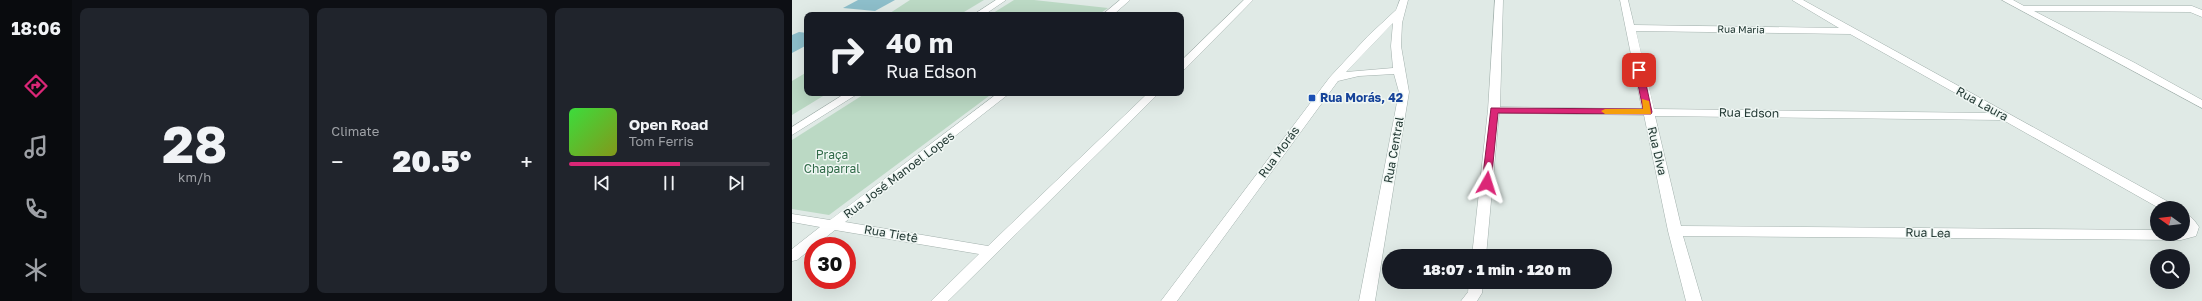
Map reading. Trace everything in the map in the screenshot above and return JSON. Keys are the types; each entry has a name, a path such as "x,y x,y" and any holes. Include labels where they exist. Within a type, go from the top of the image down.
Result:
{"street":[{"path":"983,12 1002,0"},
{"path":"1111,12 1126,0"},
{"path":"1184,63 1249,0"},
{"name":"Rua Central","path":"1367,301 1404,92 1398,71 1394,44 1399,12 1404,0"},
{"path":"1480,249 1494,110 1499,0"},
{"name":"Rua Diva","path":"1624,0 1675,231 1694,301"},
{"name":"Rua Laura","path":"1796,0 2156,201"},
{"path":"2006,0 2131,64 2202,105"},
{"path":"2023,8 2192,9 2202,14"},
{"name":"Rua Morás","path":"1169,301 1334,79 1371,38 1399,12"},
{"name":"Rua Maria","path":"1630,28 1852,31"},
{"path":"1334,79 1350,73 1367,71 1398,71"},
{"path":"792,132 849,96"},
{"name":"Rua José Manoel Lopes","path":"792,256 1001,96"},
{"path":"938,301 1151,96"},
{"name":"Rua Edson","path":"1494,110 2004,117"},
{"name":"Rua Tietê","path":"792,218 990,252"},
{"name":"Rua Lea","path":"2190,225 2192,227 2190,234"},
{"name":"Rua Lea","path":"1675,231 2150,235"},
{"path":"1469,301 1475,289"}],"green space":[{"path":"910,0 984,0 964,12 892,12"},
{"path":"1014,0 1034,0 1108,8 1102,12 995,12"},
{"path":"804,74 804,96 823,96 792,115 792,81"},
{"name":"Praça Chaparral","path":"861,96 989,96 829,215 792,209 792,140"}],"water":[{"path":"858,0 895,0 875,11 843,8"},
{"path":"799,32 804,33 804,47 792,53 792,35"}],"slow traffic":[{"path":"1605,111 1648,112 1645,101"}],"place":[{"name":"Rua Morás, 42","path":"1312,98"}],"route":[{"path":"1487,183 1494,110 1648,112 1639,70"}]}
